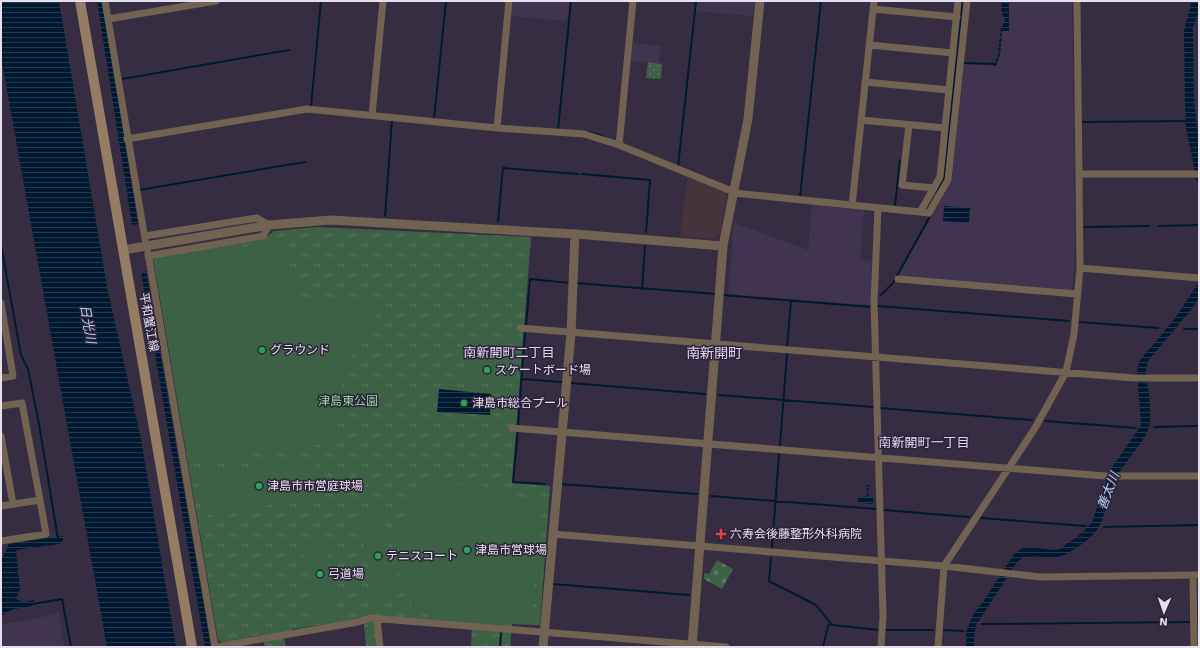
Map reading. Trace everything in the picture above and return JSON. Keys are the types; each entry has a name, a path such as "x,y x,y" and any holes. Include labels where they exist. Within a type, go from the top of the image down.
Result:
{"main road":[{"name":"平和蟹江線","path":"80,1 192,647"}],"street":[{"path":"105,1 127,139 145,238 257,218 269,225"},
{"path":"108,19 216,1"},
{"path":"372,115 384,1"},
{"path":"497,128 509,1"},
{"path":"619,145 633,1"},
{"path":"692,646 721,295 723,246 748,119 760,1"},
{"path":"852,205 874,1"},
{"path":"920,212 940,177 958,1"},
{"path":"127,139 307,109 497,128 584,134 619,145 734,192 929,213 948,180 967,1"},
{"path":"938,647 944,566 1035,428 1066,372 1074,334 1080,268 1077,1"},
{"path":"873,9 957,17"},
{"path":"869,45 953,53"},
{"path":"865,82 949,90"},
{"path":"861,120 946,128"},
{"path":"909,125 902,185 934,188"},
{"path":"1079,174 1196,174"},
{"path":"878,208 875,262 883,616 881,647"},
{"path":"123,250 269,225 330,220 575,234 723,246"},
{"path":"269,225 263,236 148,254 215,647 358,622 370,618 692,646 726,647"},
{"path":"543,647 571,333 575,234"},
{"path":"1080,268 1198,278"},
{"path":"898,279 1077,294"},
{"path":"1,304 13,376 1,378"},
{"path":"520,328 1134,378 1199,378"},
{"path":"1,406 22,403 46,534 1,541"},
{"path":"512,428 1119,477 1199,476"},
{"path":"1,436 13,504"},
{"path":"1,506 40,500"},
{"path":"552,534 944,566 1040,578 1196,576 1194,647"},
{"path":"377,619 380,647"}],"shaded area":[{"path":"512,1 569,1 567,21 510,16"},
{"path":"698,1 755,1 753,16 696,11"},
{"path":"1009,1 1072,1 1075,250 1072,290 897,278 952,181 964,64 996,66 1000,55 1002,31 1009,31"},
{"path":"634,43 661,46 659,63 630,61 632,45"},
{"path":"688,175 727,191 720,234 715,239 680,236"},
{"path":"812,205 864,210 860,260 871,261 871,305 728,294 734,223 808,250"},
{"path":"59,613 64,647 1,647 1,624 26,621"}],"green space":[{"path":"648,62 662,64 661,79 646,78"},
{"name":"津島東公園","path":"317,227 531,237 512,483 550,486 540,625 512,624 510,647 471,647 472,624 381,616 377,647 366,647 364,624 360,619 292,629 284,638 286,647 265,647 262,635 222,642 218,640 153,257 264,239 274,231"},
{"name":"グラウンド","path":"288,242 289,281 298,282 297,299 385,303 348,361 335,417 333,442 189,463 153,258"},
{"name":"スケートボード場","path":"470,357 502,358 502,366 507,375 500,381 469,379"},
{"name":"津島市市営庭球場","path":"314,457 321,497 204,516 197,476"},
{"name":"津島市営球場","path":"442,479 444,486 471,484 490,488 511,499 539,500 533,610 516,623 504,623 503,625 449,621 410,610 412,603 401,581 398,567 397,542 399,529 409,506 417,498 427,492 426,487"},
{"name":"テニスコート","path":"382,513 397,595 374,599 358,517"},
{"name":"弓道場","path":"326,539 339,621 316,624 302,543"},
{"path":"717,560 733,569 722,589 704,579 704,573 709,574"}],"water":[{"name":"日光川","path":"1,1 59,1 107,287 141,439 176,647 107,647 1,57"},
{"path":"97,1 103,1 138,224 132,225"},
{"path":"1001,1 1009,1 1009,31 1002,31 1000,55 996,66 994,66 998,55 1001,29 1005,21 1002,13"},
{"path":"1192,1 1199,1 1199,10 1193,28 1194,102 1199,143 1199,192 1186,128 1185,109 1184,30"},
{"path":"944,206 970,208 969,223 943,221"},
{"path":"146,271 211,647 205,647 141,272"},
{"name":"善太川","path":"1199,282 1199,297 1191,310 1148,361 1146,369 1150,406 1149,427 1142,441 1115,479 1102,520 1097,530 1080,546 1061,556 1054,558 1029,557 1023,558 1017,562 976,625 974,647 966,647 966,632 974,613 983,602 1014,554 1024,547 1055,550 1060,549 1083,532 1092,522 1109,472 1141,425 1137,371 1140,360 1173,321"},
{"name":"津島市総合プール","path":"439,389 491,394 490,415 437,412"},
{"path":"867,485 869,485 868,497 873,497 873,504 858,503 858,497 864,498 867,495"},
{"path":"62,536 63,540 60,544 16,550 20,589 16,599 23,602 34,600 34,604 28,607 18,608 1,615 1,561 9,544"}],"waterway":[{"path":"311,107 321,1"},
{"path":"434,119 446,1"},
{"path":"558,130 571,1"},
{"path":"678,167 696,1"},
{"path":"800,197 821,1"},
{"path":"937,192 944,179 963,1"},
{"path":"122,79 289,50"},
{"path":"963,63 996,64"},
{"path":"385,216 392,120"},
{"path":"1082,122 1185,121"},
{"path":"589,132 602,136"},
{"path":"895,206 900,160"},
{"path":"139,190 305,162"},
{"path":"498,222 503,168 578,174"},
{"path":"582,174 650,180 646,232"},
{"path":"880,296 893,283 929,218"},
{"path":"1159,226 1199,225"},
{"path":"1084,227 1149,226"},
{"path":"1,245 21,355 28,369 39,424 58,539"},
{"path":"642,289 645,246"},
{"path":"526,325 530,279 570,283"},
{"path":"575,283 716,294"},
{"path":"722,295 871,307"},
{"path":"787,347 791,301"},
{"path":"878,306 1069,321"},
{"path":"1079,322 1158,328"},
{"path":"1184,329 1199,329"},
{"path":"518,426 525,332"},
{"path":"780,445 787,354"},
{"path":"522,379 562,382"},
{"path":"571,383 705,394"},
{"path":"719,395 873,407"},
{"path":"880,408 1032,420"},
{"path":"1045,421 1136,428"},
{"path":"1154,427 1199,426"},
{"path":"518,430 513,482 545,484"},
{"path":"772,548 779,454"},
{"path":"561,484 697,494"},
{"path":"711,496 876,509"},
{"path":"884,510 969,517"},
{"path":"981,518 1086,526"},
{"path":"1104,527 1199,525"},
{"path":"771,558 769,581 816,605 832,625 879,630"},
{"path":"553,584 689,595"},
{"path":"33,604 62,599 71,647"},
{"path":"982,624 1191,622"},
{"path":"823,647 828,626 830,624"},
{"path":"886,630 933,630"},
{"path":"944,630 963,631"},
{"path":"500,647 501,633"}],"place":[{"name":"グラウンド","path":"262,350"},
{"name":"スケートボード場","path":"487,370"},
{"name":"津島市総合プール","path":"464,403"},
{"name":"津島市市営庭球場","path":"259,486"},
{"name":"六寿会後藤整形外科病院","path":"721,534"},
{"name":"津島市営球場","path":"467,550"},
{"name":"テニスコート","path":"378,556"},
{"name":"弓道場","path":"320,574"}],"district":[{"name":"南新開町二丁目","path":"509,352"},
{"name":"南新開町","path":"714,353"},
{"name":"南新開町一丁目","path":"924,442"}]}
